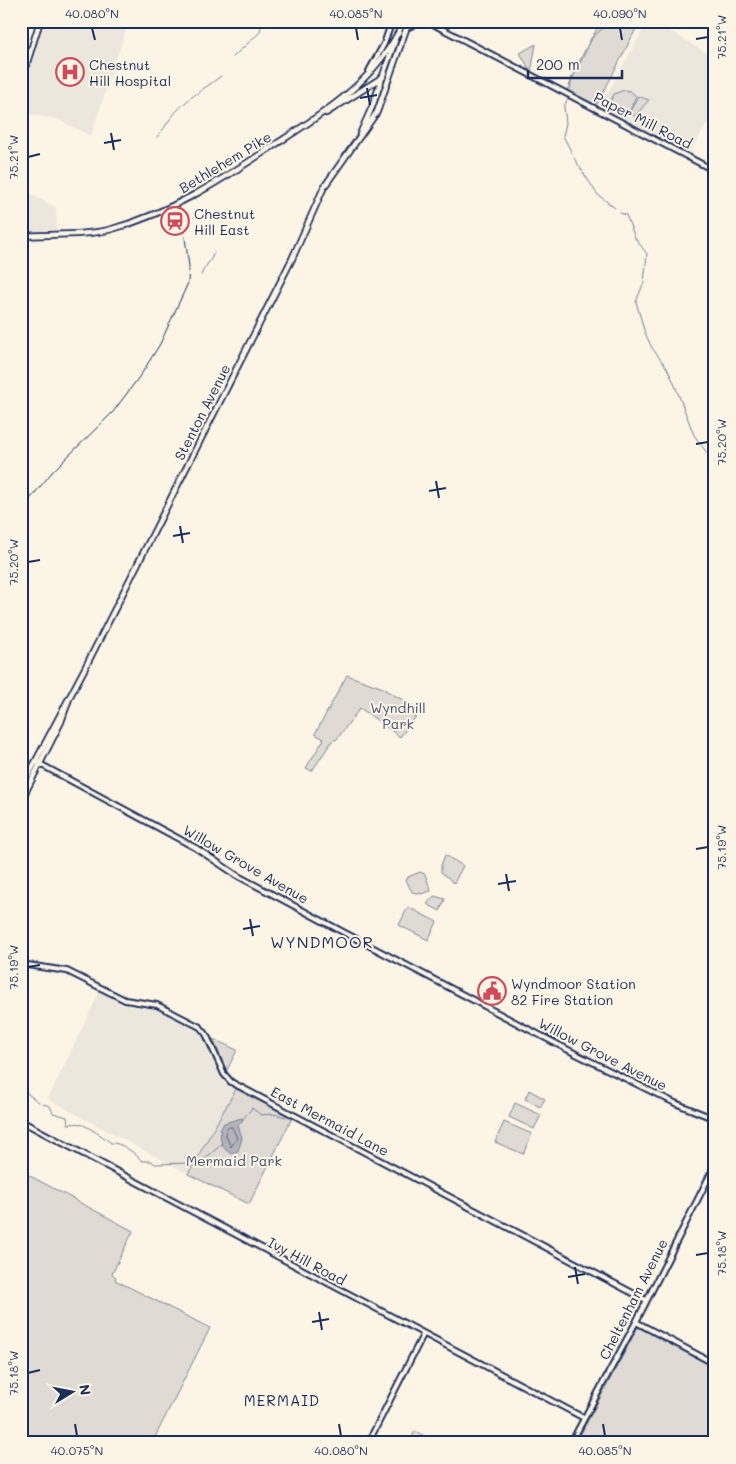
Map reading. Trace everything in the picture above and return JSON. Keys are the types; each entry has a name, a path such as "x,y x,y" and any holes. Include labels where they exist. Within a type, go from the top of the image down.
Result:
{"main road":[{"path":"21,82 40,21"},
{"name":"Stenton Avenue","path":"358,137 383,77 403,21"},
{"name":"Stenton Avenue","path":"21,789 68,707 69,700 292,259 321,192 377,112 410,21"},
{"name":"Bethlehem Pike","path":"21,236 109,230 154,214 207,189 350,93 366,76 398,33"},
{"name":"Bethlehem Pike","path":"318,116 338,106 383,77 394,66"},
{"name":"Stenton Avenue","path":"21,801 37,763"}],"street":[{"path":"366,76 384,44 392,21"},
{"path":"406,30 417,23 429,23"},
{"name":"Paper Mill Road","path":"429,23 715,171"},
{"name":"Willow Grove Avenue","path":"37,763 196,848 238,876 345,933 578,1055 675,1103 715,1119"},
{"name":"East Mermaid Lane","path":"21,964 67,970 125,1000 157,1005 200,1027 206,1034 224,1074 231,1082 646,1300"},
{"name":"Ivy Hill Road","path":"21,1122 584,1418"},
{"name":"Cheltenham Avenue","path":"571,1443 636,1322 715,1165"},
{"path":"636,1322 715,1364"},
{"path":"368,1443 423,1335"}],"shaded area":[{"name":"Chestnut Hill Hospital","path":"44,21 117,21 127,26 91,136 57,119 21,113 21,97"},
{"path":"648,21 653,21 715,58 715,111 689,153 600,107"},
{"path":"22,189 56,208 57,230 21,232"},
{"path":"100,991 122,1005 157,1009 201,1033 226,1085 236,1089 188,1174 48,1099"}],"green space":[{"path":"597,21 640,21 598,103 594,104 567,90 599,24"},
{"path":"536,44 531,72 520,53"},
{"path":"624,90 630,91 636,96 629,113 625,115 609,104 614,94"},
{"path":"638,96 649,100 635,116 629,113"},
{"name":"Wyndhill Park","path":"347,675 386,689 421,710 400,737 360,708 337,739 332,741 312,771 306,768 324,739 315,734"},
{"path":"445,855 463,866 454,883 441,872 441,865"},
{"path":"420,872 425,874 431,891 421,894 412,892 406,880 408,877"},
{"path":"434,896 445,899 440,911 427,904"},
{"path":"408,907 437,922 428,940 399,925"},
{"path":"213,1039 237,1050 227,1070 226,1069"},
{"name":"Mermaid Park","path":"236,1089 292,1118 249,1204 188,1174"},
{"path":"529,1090 545,1099 540,1107 525,1099"},
{"path":"515,1103 541,1115 534,1129 509,1117"},
{"path":"504,1122 532,1134 523,1154 495,1142"},
{"path":"21,1171 133,1231 112,1274 116,1277 115,1280 210,1328 152,1443 21,1443"},
{"path":"638,1327 715,1368 715,1443 576,1443"},
{"path":"415,1431 438,1443 409,1443"}],"water":[{"path":"242,1118 243,1120 238,1125 242,1138 238,1151 230,1153 221,1142 221,1128 224,1123"}],"waterway":[{"path":"570,89 572,76 591,38 612,21"},
{"path":"233,57 260,32 261,27"},
{"path":"157,137 182,105 221,76"},
{"path":"567,100 564,107 566,123 563,136 572,153"},
{"path":"574,158 597,194 615,208"},
{"path":"620,213 626,215 635,238 647,254 644,282 636,302 645,333 652,348 667,368 694,435 715,464"},
{"path":"201,275 214,253"},
{"path":"21,1085 29,1095 39,1102"},
{"path":"43,1104 50,1106 53,1113 67,1117 68,1124 84,1125 111,1143 119,1144 128,1149 142,1161 151,1161 155,1164 190,1163 205,1159 223,1143"},
{"path":"243,1119 252,1108 261,1115 273,1114 286,1117"}],"railway":[{"path":"21,510 53,471 113,412 142,373 160,344 188,283 189,266 182,217"}],"place":[{"name":"Chestnut Hill Hospital","path":"70,72"},
{"name":"Chestnut Hill East","path":"175,221"},
{"name":"Wyndmoor Station 82 Fire Station","path":"492,991"}],"district":[{"name":"WYNDMOOR","path":"322,941"},
{"name":"MERMAID","path":"282,1400"}]}
